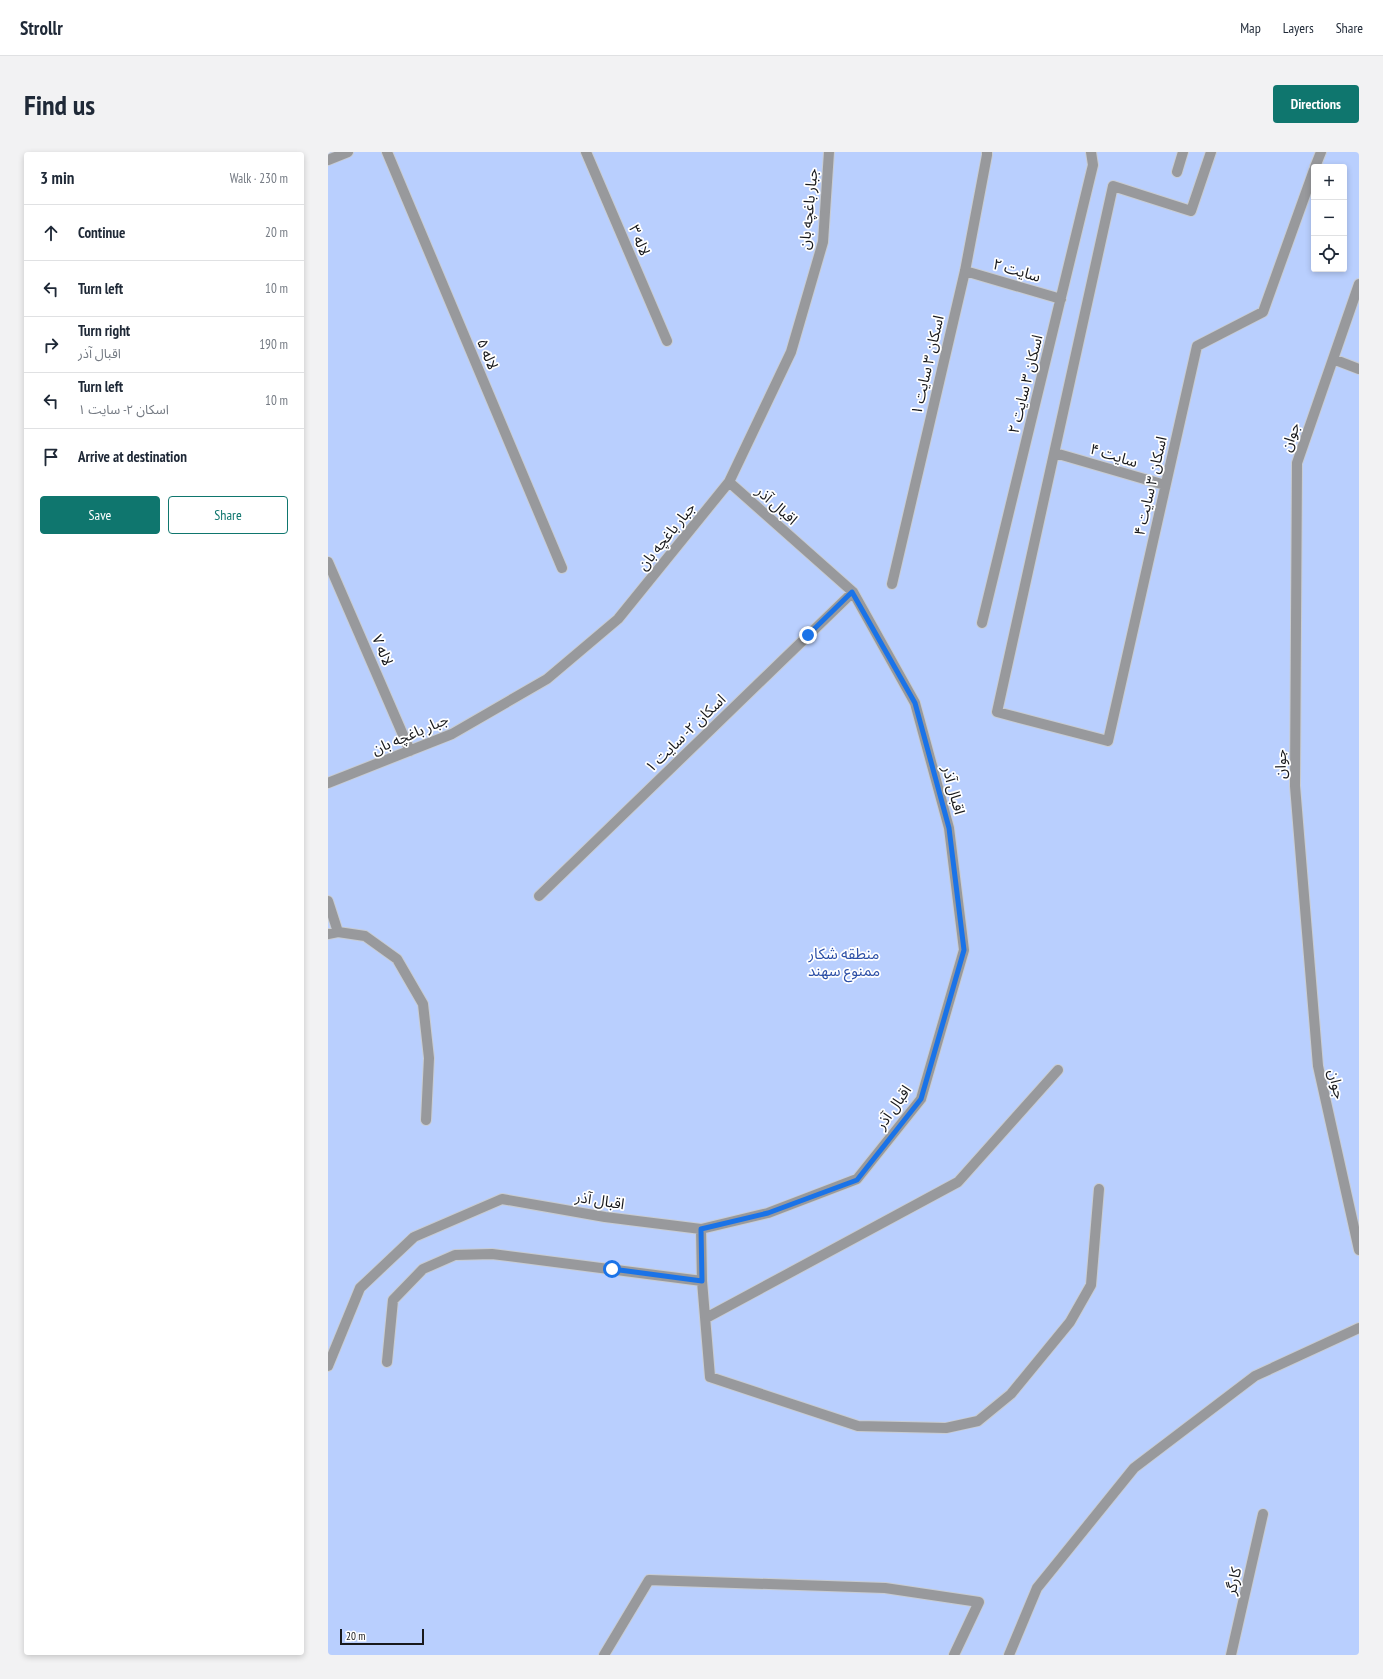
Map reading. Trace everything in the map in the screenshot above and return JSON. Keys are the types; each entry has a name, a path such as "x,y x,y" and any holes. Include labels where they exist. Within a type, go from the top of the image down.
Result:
{"street":[{"path":"328,160 348,152"},
{"name":"لاله ۵","path":"387,152 562,568"},
{"name":"لاله ۳","path":"586,152 667,341"},
{"name":"جبار باغچه بان","path":"328,783 452,734 547,679 618,619 729,482 791,352 823,242 829,152"},
{"name":"اسکان ۳ سایت ۱","path":"892,584 965,271 987,152"},
{"name":"اسکان ۳ سایت ۲","path":"982,623 1093,165 1091,152"},
{"path":"1177,172 1183,152"},
{"path":"1055,452 1113,186 1191,210 1211,152"},
{"path":"1316,164 1320,152"},
{"name":"اسکان ۳ سایت ۴","path":"1055,452 997,712 1108,741 1197,346 1264,312 1311,179"},
{"name":"سایت ۲","path":"965,271 1061,299"},
{"name":"جوان","path":"1359,284 1297,463 1295,786 1318,1066 1359,1250"},
{"path":"1333,359 1359,369"},
{"name":"سایت ۴","path":"1055,452 1166,485"},
{"name":"اقبال آذر","path":"328,1366 360,1288 414,1237 502,1199 605,1217 701,1229 768,1213 857,1180 921,1099 964,950 949,828 915,703 852,592 729,482"},
{"name":"لاله ۷","path":"328,562 410,750"},
{"name":"اسکان ۲- سایت ۱","path":"538,896 852,592"},
{"path":"328,901 333,933 365,936 397,959 423,1004 429,1058 426,1120"},
{"path":"706,1318 958,1182 1058,1070"},
{"path":"701,1229 702,1281 710,1377 858,1426 946,1428 978,1421 1011,1394 1070,1322 1091,1285 1099,1189"},
{"path":"387,1362 392,1300 423,1269 455,1255 492,1254 702,1281"},
{"path":"1009,1655 1037,1588 1134,1468 1255,1376 1359,1328"},
{"name":"کارگر","path":"1231,1655 1263,1514"},
{"path":"604,1655 649,1580 885,1588 979,1602 954,1655"}],"green space":[{"name":"منطقه شکار ممنوع سهند","path":"328,152 1359,152 1359,1655 328,1655"}],"route":[{"path":"612,1269 702,1281 701,1229 768,1213 857,1180 921,1099 964,950 949,828 915,703 852,592 808,635"}]}
